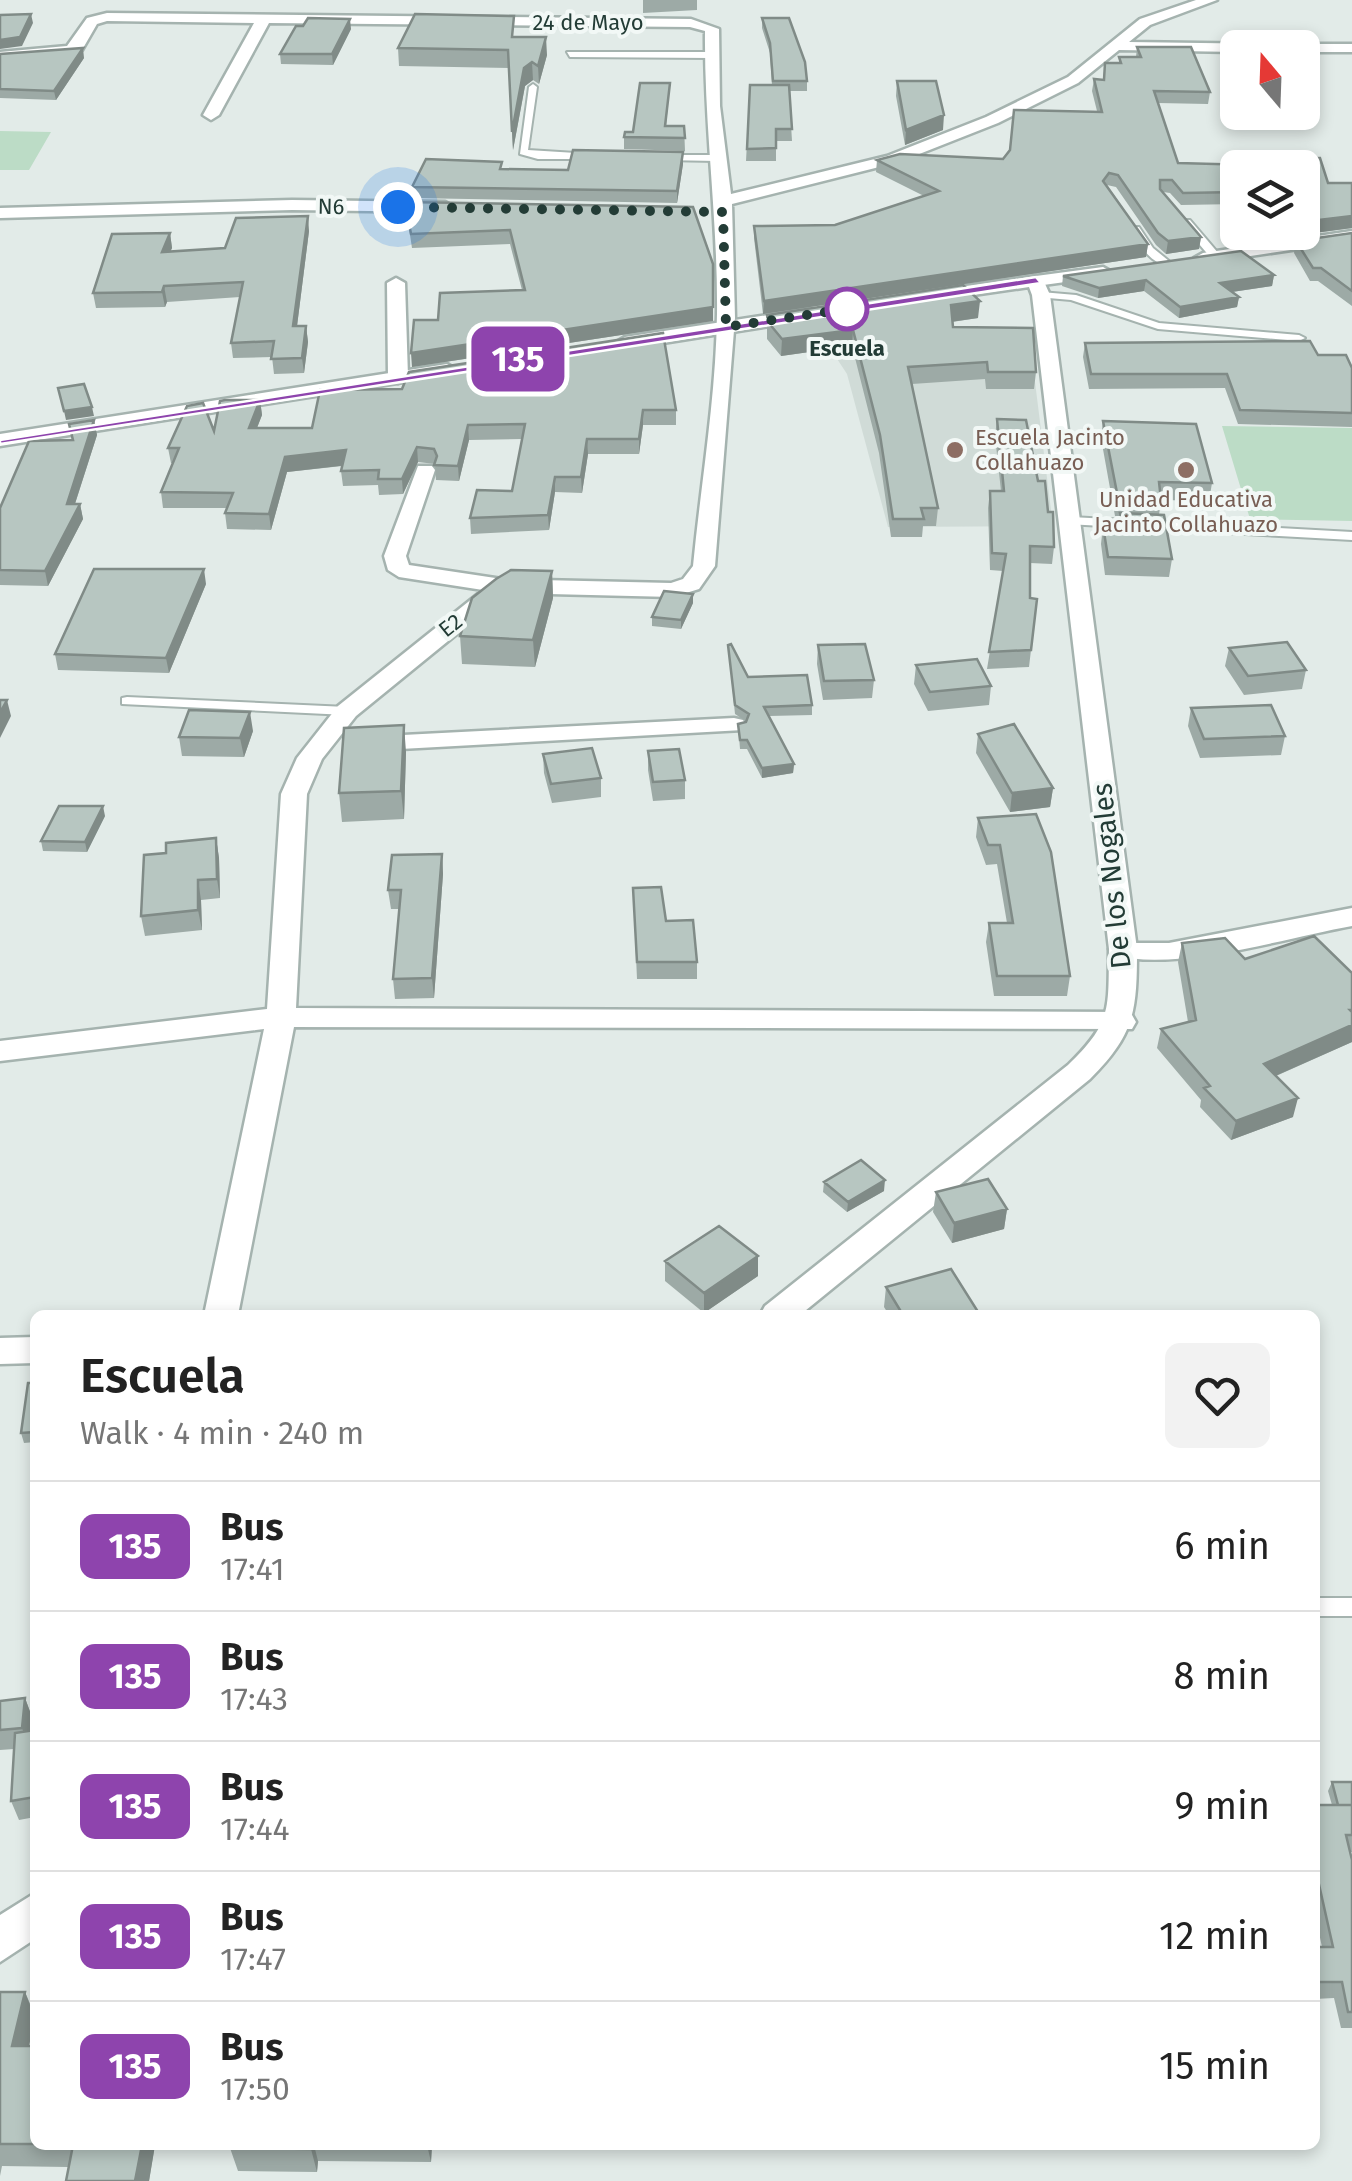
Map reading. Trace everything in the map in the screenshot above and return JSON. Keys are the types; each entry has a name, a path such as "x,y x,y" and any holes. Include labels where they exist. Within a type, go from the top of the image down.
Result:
{"street":[{"path":"0,56 70,50 98,18 106,0"},
{"path":"619,0 621,23"},
{"path":"717,208 893,160 992,120 1074,80 1145,22 1210,0"},
{"path":"1134,5 1145,22"},
{"name":"24 de Mayo","path":"98,18 705,24 712,29 712,55"},
{"path":"211,115 262,20"},
{"path":"1118,46 1220,47"},
{"path":"1320,48 1352,48"},
{"path":"425,470 395,556 398,570 502,586 657,592 684,588 696,579 704,566 726,327 712,55"},
{"path":"893,160 944,162"},
{"name":"N6","path":"0,212 292,206 466,208"},
{"path":"917,298 1040,285 1352,236"},
{"path":"396,282 398,378"},
{"name":"De los Nogales","path":"1040,285 1123,948 1122,1022"},
{"path":"599,347 830,312"},
{"path":"0,440 471,366"},
{"name":"E2","path":"222,1310 280,1018 294,794 310,758 347,711 502,586"},
{"path":"320,746 734,725"},
{"path":"1123,948 1168,952 1352,917"},
{"path":"0,1051 280,1018 1122,1022"},
{"path":"783,1310 1078,1072 1104,1048 1122,1022"},
{"path":"0,1350 30,1350"},
{"path":"0,1941 30,1917"}],"lane":[{"path":"570,54 712,55"},
{"path":"533,87 523,152 598,157"},
{"path":"658,157 718,158"},
{"path":"1177,212 1215,256"},
{"path":"1129,220 1149,250 1147,266"},
{"path":"1040,285 1158,326 1299,338"},
{"path":"1070,521 1352,536"},
{"path":"127,701 347,711"},
{"path":"1320,1607 1352,1607"}],"shaded area":[{"name":"Escuela Jacinto Collahuazo","path":"820,333 1032,358 1053,526 888,527 847,374"}],"green space":[{"path":"0,131 51,132 29,170 0,170"},
{"path":"1222,426 1352,428 1352,521 1250,519"}],"building":[{"path":"31,14 20,37 0,40 0,15"},
{"path":"415,14 514,16 512,37 546,37 538,66 532,62 524,68 512,132 508,50 398,48"},
{"path":"308,18 350,19 332,54 280,54 296,26 303,26"},
{"path":"762,18 789,18 805,62 807,81 773,81 770,43"},
{"path":"1137,47 1191,47 1210,92 1154,91 1178,163 1220,164 1220,192 1183,193 1172,180 1160,180 1160,189 1201,237 1168,241 1158,233 1118,175 1109,173 1103,181 1148,244 764,301 754,226 835,225 939,191 877,160 900,154 1003,159 1010,150 1014,110 1102,112 1094,79 1104,80 1105,63 1121,63 1119,57 1141,57"},
{"path":"83,48 54,91 0,89 0,54"},
{"path":"897,81 936,81 944,115 906,130"},
{"path":"640,83 670,83 665,126 684,126 685,138 624,137 625,132 633,132"},
{"path":"750,85 789,85 792,129 776,129 776,148 747,149"},
{"path":"573,150 683,152 677,191 412,187 426,159 502,162 500,169 568,170"},
{"path":"1320,158 1328,183 1352,183 1352,216 1320,220"},
{"path":"405,202 693,207 713,264 713,307 411,353 414,320 438,320 440,293 525,290 510,230 411,234"},
{"path":"308,216 293,326 306,326 302,358 271,359 274,341 231,343 243,282 164,286 162,292 93,293 112,234 170,233 162,252 225,248 236,218"},
{"path":"1352,233 1352,291 1321,268 1313,268 1302,250 1320,250 1320,238"},
{"path":"1241,251 1274,275 1220,283 1239,297 1180,307 1146,280 1099,288 1063,276"},
{"path":"963,285 980,301 951,305 953,327 1033,328 1036,372 988,372 987,362 908,367 938,508 921,508 924,519 893,519 880,435 853,330 782,339 767,315"},
{"path":"663,333 676,410 643,410 639,439 587,439 581,477 555,477 548,515 470,518 477,490 512,491 525,424 468,425 458,466 434,465 434,449 417,447 402,479 378,479 379,470 341,471 346,450 285,457 269,514 225,513 233,493 161,492 179,448 168,448 187,406 203,403 214,431 220,401 225,400 260,400 249,428 312,428 320,390 402,389 409,372"},
{"path":"1310,341 1318,355 1346,355 1352,368 1352,413 1240,410 1227,374 1091,374 1085,343"},
{"path":"84,384 92,407 64,411 58,388"},
{"path":"997,419 1026,420 1038,481 1045,481 1048,512 1053,512 1054,547 1030,546 1030,598 1037,599 1031,650 989,652 1006,554 992,553 990,491 1004,491"},
{"path":"94,420 67,504 80,504 45,571 0,570 0,508 29,441 73,440 69,424"},
{"path":"1103,421 1196,424 1212,483 1159,482 1161,500 1118,498"},
{"path":"1120,513 1164,515 1172,559 1108,557 1103,526 1123,527"},
{"path":"94,569 204,569 166,658 55,654"},
{"path":"511,570 552,571 533,640 460,636 472,598"},
{"path":"664,591 693,594 681,620 652,617"},
{"path":"1287,642 1306,670 1248,676 1229,648"},
{"path":"731,644 748,677 807,675 812,705 764,707 794,764 762,768 747,740 740,740 738,724 746,722 749,714 735,705 728,645"},
{"path":"865,644 874,680 824,681 818,645"},
{"path":"977,659 991,686 930,692 916,665"},
{"path":"1271,705 1285,736 1204,739 1191,708"},
{"path":"189,710 250,712 240,738 179,737"},
{"path":"1014,724 1053,788 1012,793 978,734"},
{"path":"404,725 401,791 339,793 344,728"},
{"path":"592,748 601,778 551,784 543,754"},
{"path":"679,749 685,780 653,782 648,751"},
{"path":"59,806 103,806 85,842 41,841"},
{"path":"1036,814 1051,852 1070,976 997,976 989,923 1013,923 1000,845 988,845 978,818"},
{"path":"216,838 217,879 198,880 198,910 141,916 144,855 166,853 166,843"},
{"path":"442,854 432,978 393,979 401,890 388,890 392,855"},
{"path":"661,887 666,921 693,920 697,962 637,962 633,888"},
{"path":"1314,936 1352,973 1352,1025 1264,1064 1298,1098 1236,1121 1204,1088 1210,1086 1161,1029 1196,1020 1182,943 1225,938 1245,959"},
{"path":"861,1160 885,1180 848,1202 824,1182"},
{"path":"988,1179 1007,1209 954,1223 936,1192"},
{"path":"719,1226 758,1256 704,1293 665,1261"},
{"path":"951,1269 977,1310 900,1310 886,1287"},
{"path":"28,1383 30,1383 30,1432 21,1433"},
{"path":"25,1698 22,1728 0,1730 0,1701"},
{"path":"30,1731 30,1798 11,1801 15,1733"},
{"path":"1332,1782 1352,1782 1352,1805 1338,1805"},
{"path":"1320,1805 1352,1805 1352,1835 1346,1835 1352,1860 1352,2012 1348,2012 1342,1982 1320,1982 1320,1947 1333,1947 1320,1889"},
{"path":"0,1992 25,1992 12,2046 30,2046 30,2144 0,2144"},
{"path":"72,2150 141,2150 135,2181 66,2181"}],"bus line":[{"name":"135","path":"0,440 1036,281"}],"place":[{"name":"Escuela","path":"847,309"},
{"name":"Escuela Jacinto Collahuazo","path":"955,450"},
{"name":"Unidad Educativa Jacinto Collahuazo","path":"1186,470"}],"route":[{"path":"398,207 723,212 726,327 847,309"}]}
